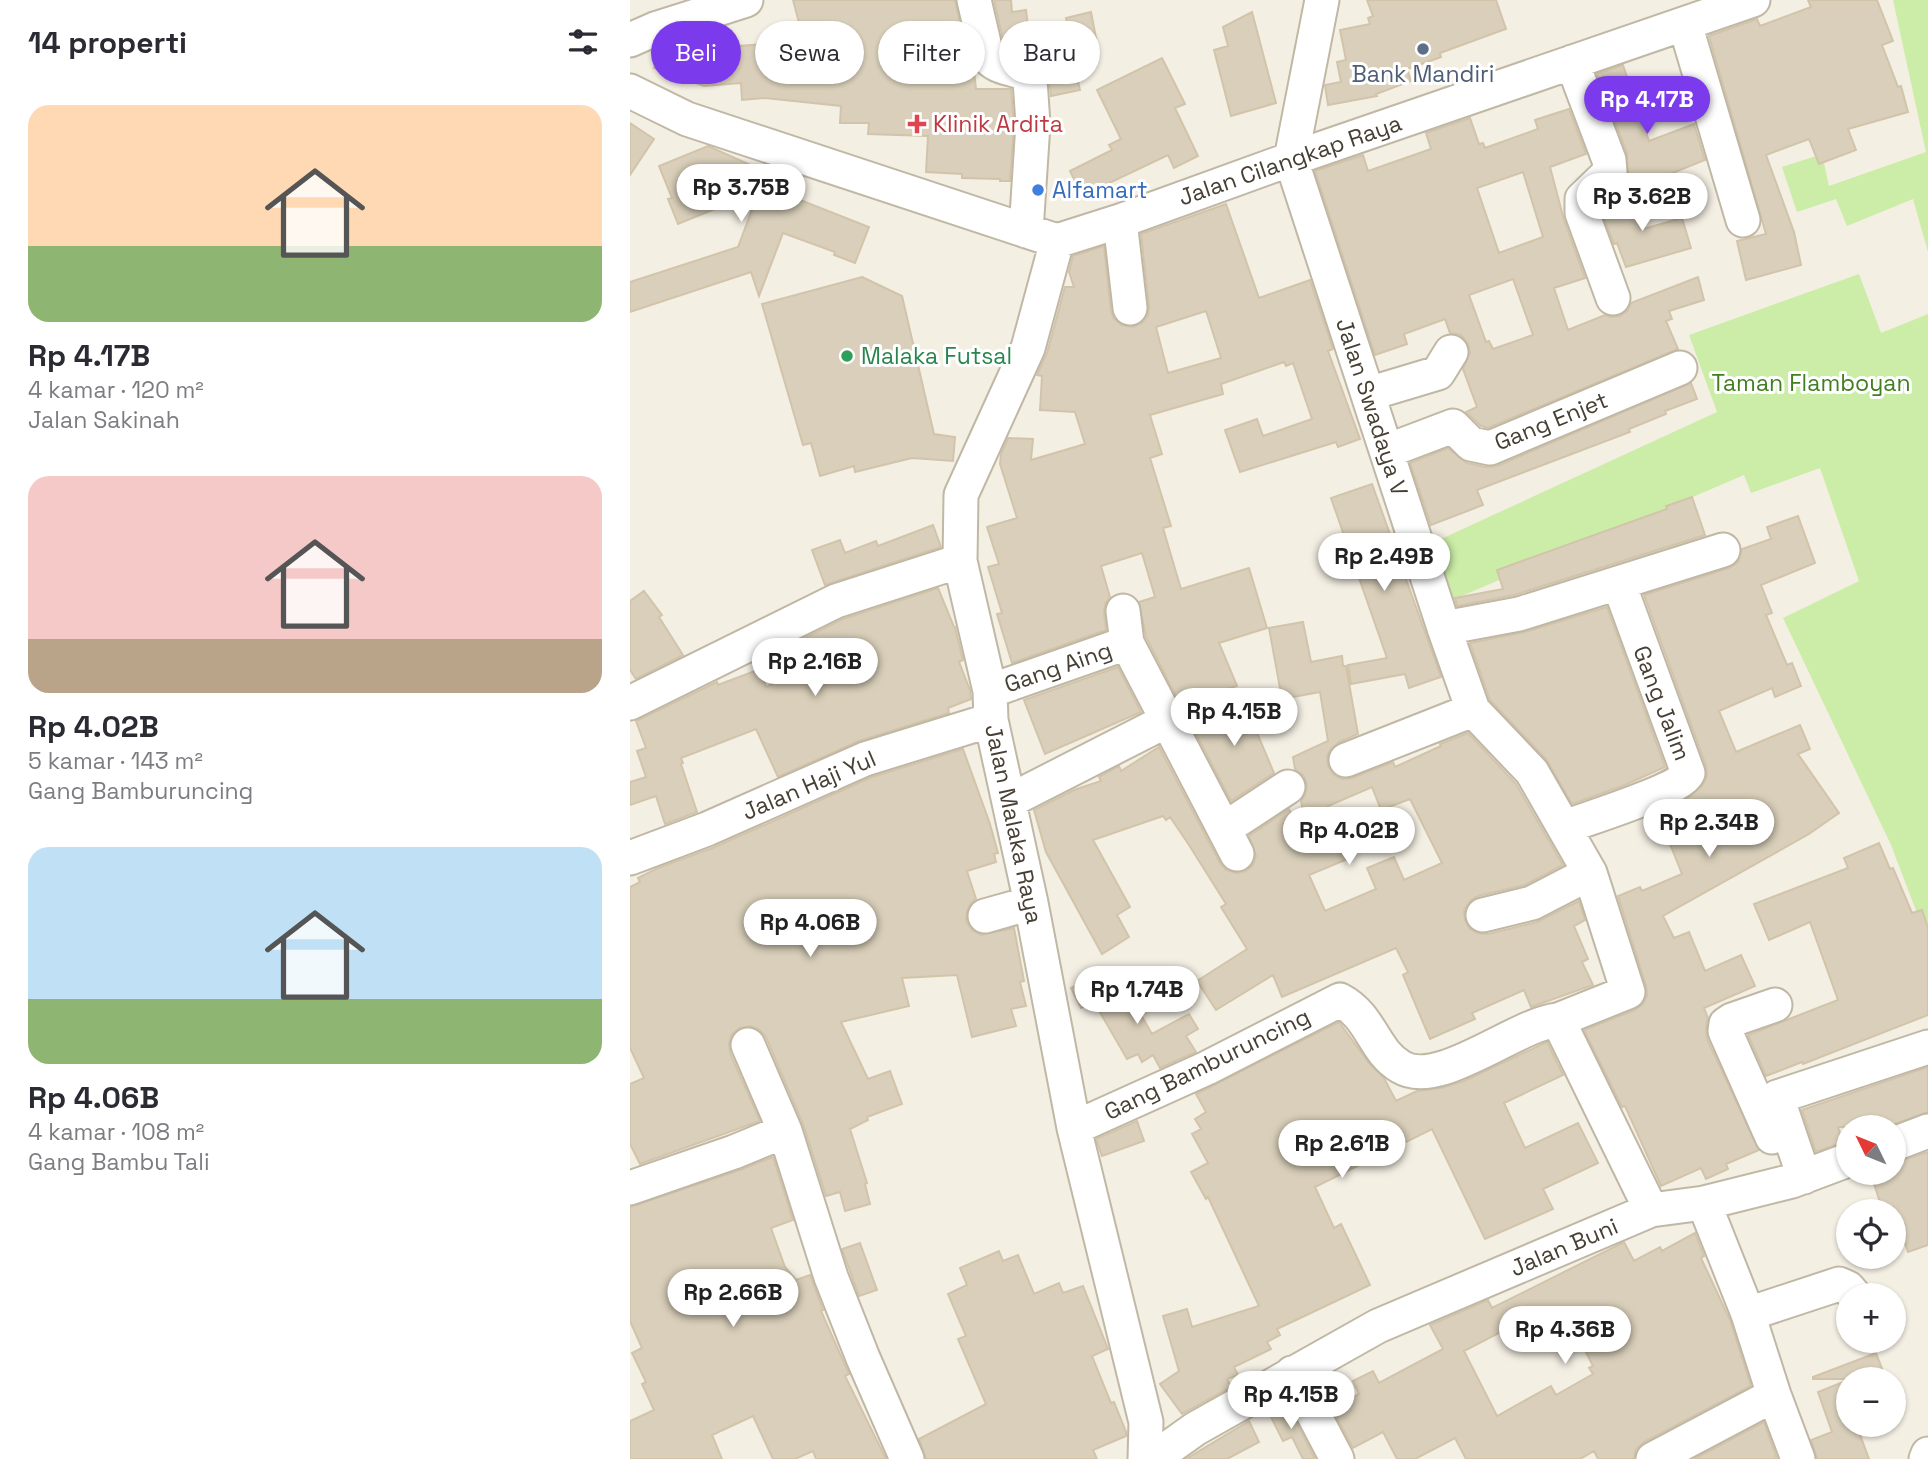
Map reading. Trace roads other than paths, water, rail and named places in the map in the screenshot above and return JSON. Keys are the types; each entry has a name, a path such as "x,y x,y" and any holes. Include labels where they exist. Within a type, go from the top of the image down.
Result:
{"street":[{"path":"630,40 646,32 746,0"},
{"path":"974,0 987,57 992,63 1027,75 1030,80 1033,124 1026,231"},
{"path":"1291,159 1322,0"},
{"name":"Jalan Cilangkap Raya","path":"1057,241 1753,0"},
{"path":"1685,24 1743,220"},
{"path":"1572,62 1609,160 1610,172 1582,199 1581,213 1613,298"},
{"path":"630,90 687,119 1057,241"},
{"name":"Jalan Swadaya V","path":"1291,159 1473,710 1532,772 1590,873 1628,992 1558,1020"},
{"path":"1121,221 1130,308"},
{"name":"Jalan Malaka Raya","path":"1057,241 1028,348 961,495 960,561 1031,903 1074,1128 1146,1422 1145,1459"},
{"path":"1368,394 1437,373 1451,352"},
{"name":"Gang Enjet","path":"1387,451 1453,426 1471,444 1490,448 1680,368"},
{"path":"1444,628 1518,614 1723,550"},
{"path":"632,696 836,601 960,561"},
{"name":"Gang Jalim","path":"1564,827 1649,796 1685,779 1688,773 1619,584"},
{"name":"Gang Aing","path":"991,705 1125,627 1166,721"},
{"name":"Jalan Haji Yul","path":"630,858 707,829 991,705"},
{"path":"1346,760 1473,710"},
{"path":"1009,801 1166,721 1231,841 1288,787"},
{"path":"1483,915 1532,903 1590,873"},
{"path":"985,916 1031,903"},
{"name":"Gang Bamburuncing","path":"1074,1128 1206,1068 1340,1000 1363,1018 1383,1050 1396,1064 1415,1073 1453,1065 1541,1023 1558,1020"},
{"path":"1775,1005 1732,1020 1726,1024 1725,1031 1798,1179"},
{"path":"1558,1020 1651,1210"},
{"path":"748,1045 785,1131 831,1277 906,1459"},
{"path":"1798,1179 1777,1097 1928,1047"},
{"path":"630,1188 734,1152 785,1131"},
{"path":"1906,1139 1928,1131"},
{"name":"Jalan Buni","path":"1153,1459 1195,1429 1378,1326 1651,1210 1704,1203 1798,1179 1836,1165"},
{"path":"1704,1203 1748,1314 1798,1459"},
{"path":"1748,1314 1836,1285"},
{"path":"1292,1373 1337,1459"},
{"path":"1653,1459 1774,1395"},
{"path":"1926,1459 1928,1454"}],"place":[{"name":"Bank Mandiri","path":"1423,49"},
{"name":"Klinik Ardita","path":"917,124"},
{"name":"Alfamart","path":"1038,190"},
{"name":"Malaka Futsal","path":"847,356"}],"park label":[{"name":"Taman Flamboyan","path":"1811,383"}]}
